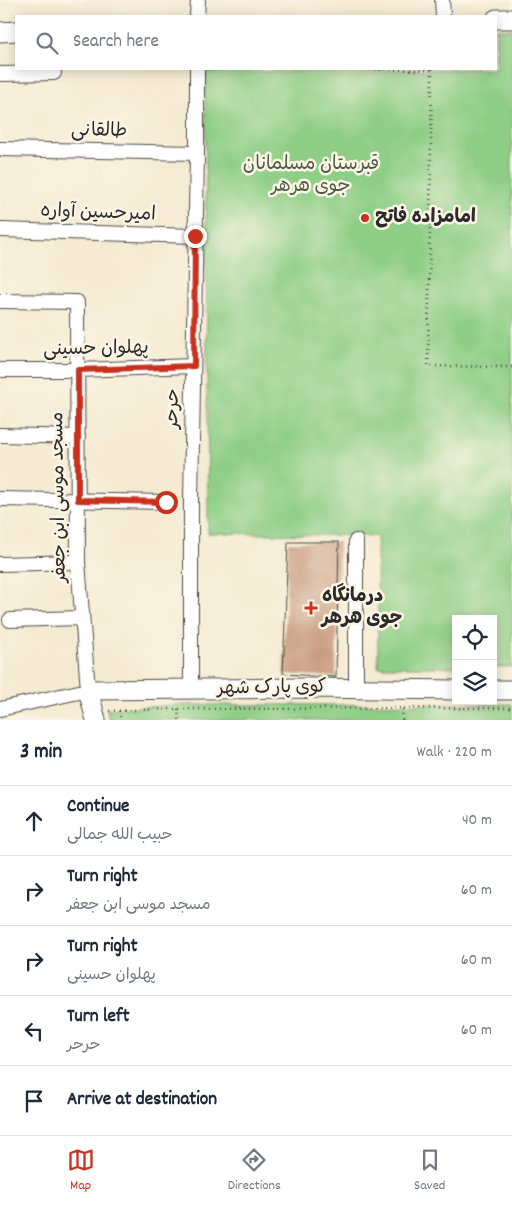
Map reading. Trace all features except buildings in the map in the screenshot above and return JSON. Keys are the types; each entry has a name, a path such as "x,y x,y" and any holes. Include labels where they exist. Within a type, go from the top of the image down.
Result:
{"street":[{"path":"197,15 198,0"},
{"path":"442,0 443,15"},
{"path":"497,19 512,20"},
{"path":"0,32 15,30"},
{"name":"حرحر","path":"192,691 191,502 197,70"},
{"path":"0,74 54,73"},
{"name":"طالقانی","path":"0,149 197,153"},
{"name":"امیرحسین آواره","path":"0,230 195,236"},
{"name":"مسجد موسی ابن جعفر","path":"0,301 77,302 78,562 88,690"},
{"name":"پهلوان حسینی","path":"0,370 78,370 194,366"},
{"path":"0,435 78,437"},
{"path":"0,499 166,502"},
{"path":"356,541 356,689"},
{"path":"0,564 78,562"},
{"path":"10,620 82,618"},
{"path":"0,709 88,690 94,716"},
{"name":"کوی پارک شهر","path":"88,690 452,690"},
{"path":"497,690 512,690"}],"path":[{"path":"432,70 428,366 512,368"},
{"path":"94,716 119,711 178,709 512,708"},
{"path":"178,709 179,720"},
{"path":"119,711 121,720"}],"green space":[{"name":"قبرستان مسلمانان جوی هرهر","path":"497,29 512,29 512,667 497,667 497,615 452,615 452,667 378,667 377,536 208,533 205,72 497,70"},
{"path":"512,704 512,720 109,720 107,709 179,705"}],"place":[{"name":"امامزاده فاتح","path":"365,218"},
{"name":"درمانگاه جوی هرهر","path":"311,608"}],"route":[{"path":"166,502 78,500 78,370 194,366 195,236"}]}
